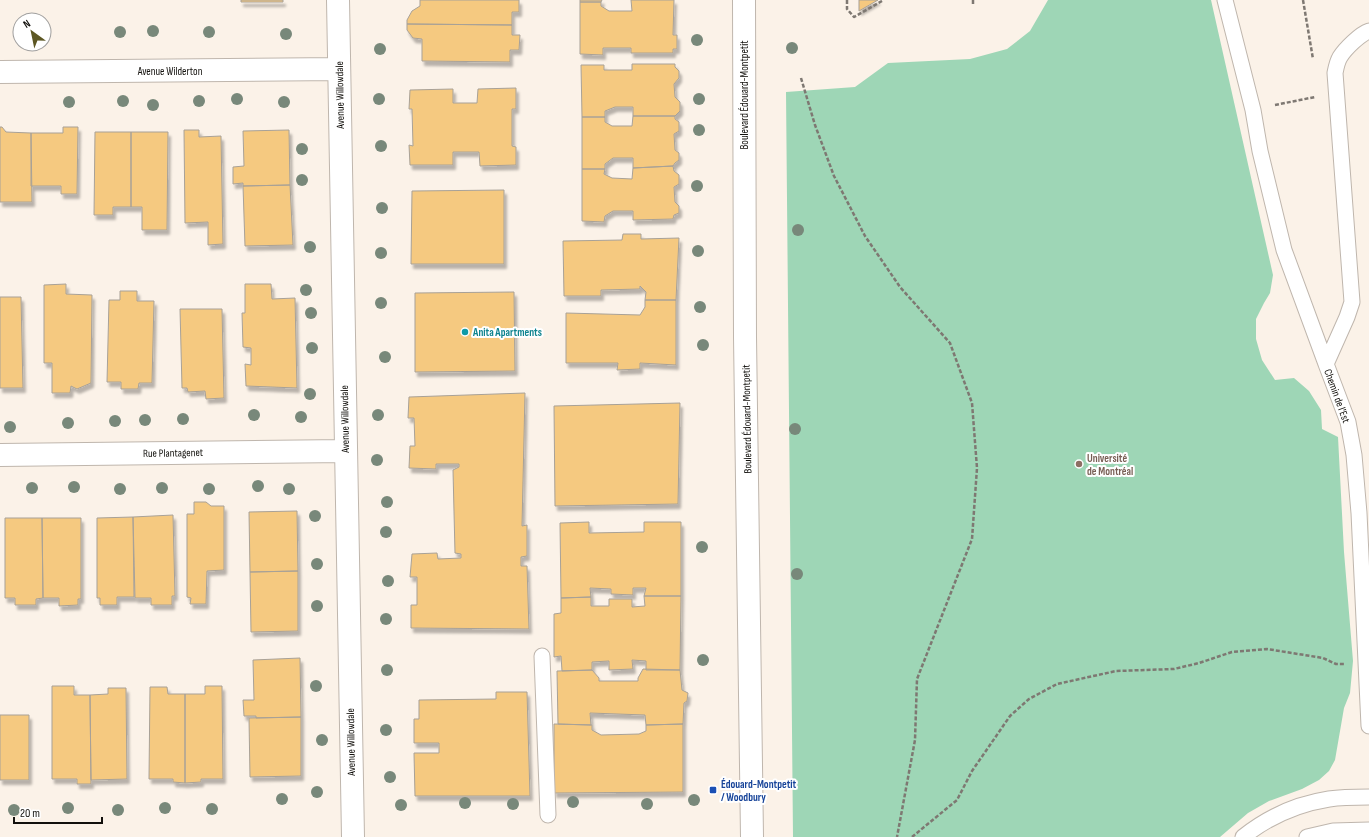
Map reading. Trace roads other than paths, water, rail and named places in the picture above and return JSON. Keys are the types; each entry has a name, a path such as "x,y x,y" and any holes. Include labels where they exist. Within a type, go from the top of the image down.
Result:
{"street":[{"name":"Avenue Willowdale","path":"338,0 353,837"},
{"name":"Boulevard Édouard-Montpetit","path":"744,0 746,337 752,837"},
{"name":"Avenue Wilderton","path":"0,72 339,69"},
{"name":"Rue Plantagenet","path":"0,455 345,451"},
{"path":"745,837 752,837"}],"lane":[{"path":"1225,0 1253,110 1260,152 1284,250 1326,364"},
{"name":"Chemin de l'Est","path":"1369,31 1365,32 1351,44 1339,58 1335,73 1352,302 1326,364 1348,422 1354,455 1359,513 1369,726"},
{"path":"542,656 548,815"},
{"path":"1243,837 1270,818 1308,803 1330,798 1369,797"},
{"path":"1307,837 1333,830 1369,830"}],"place":[{"name":"Anita Apartments","path":"465,332"},
{"name":"Université de Montréal","path":"1079,464"},
{"name":"Édouard-Montpetit / Woodbury","path":"713,790"}]}
